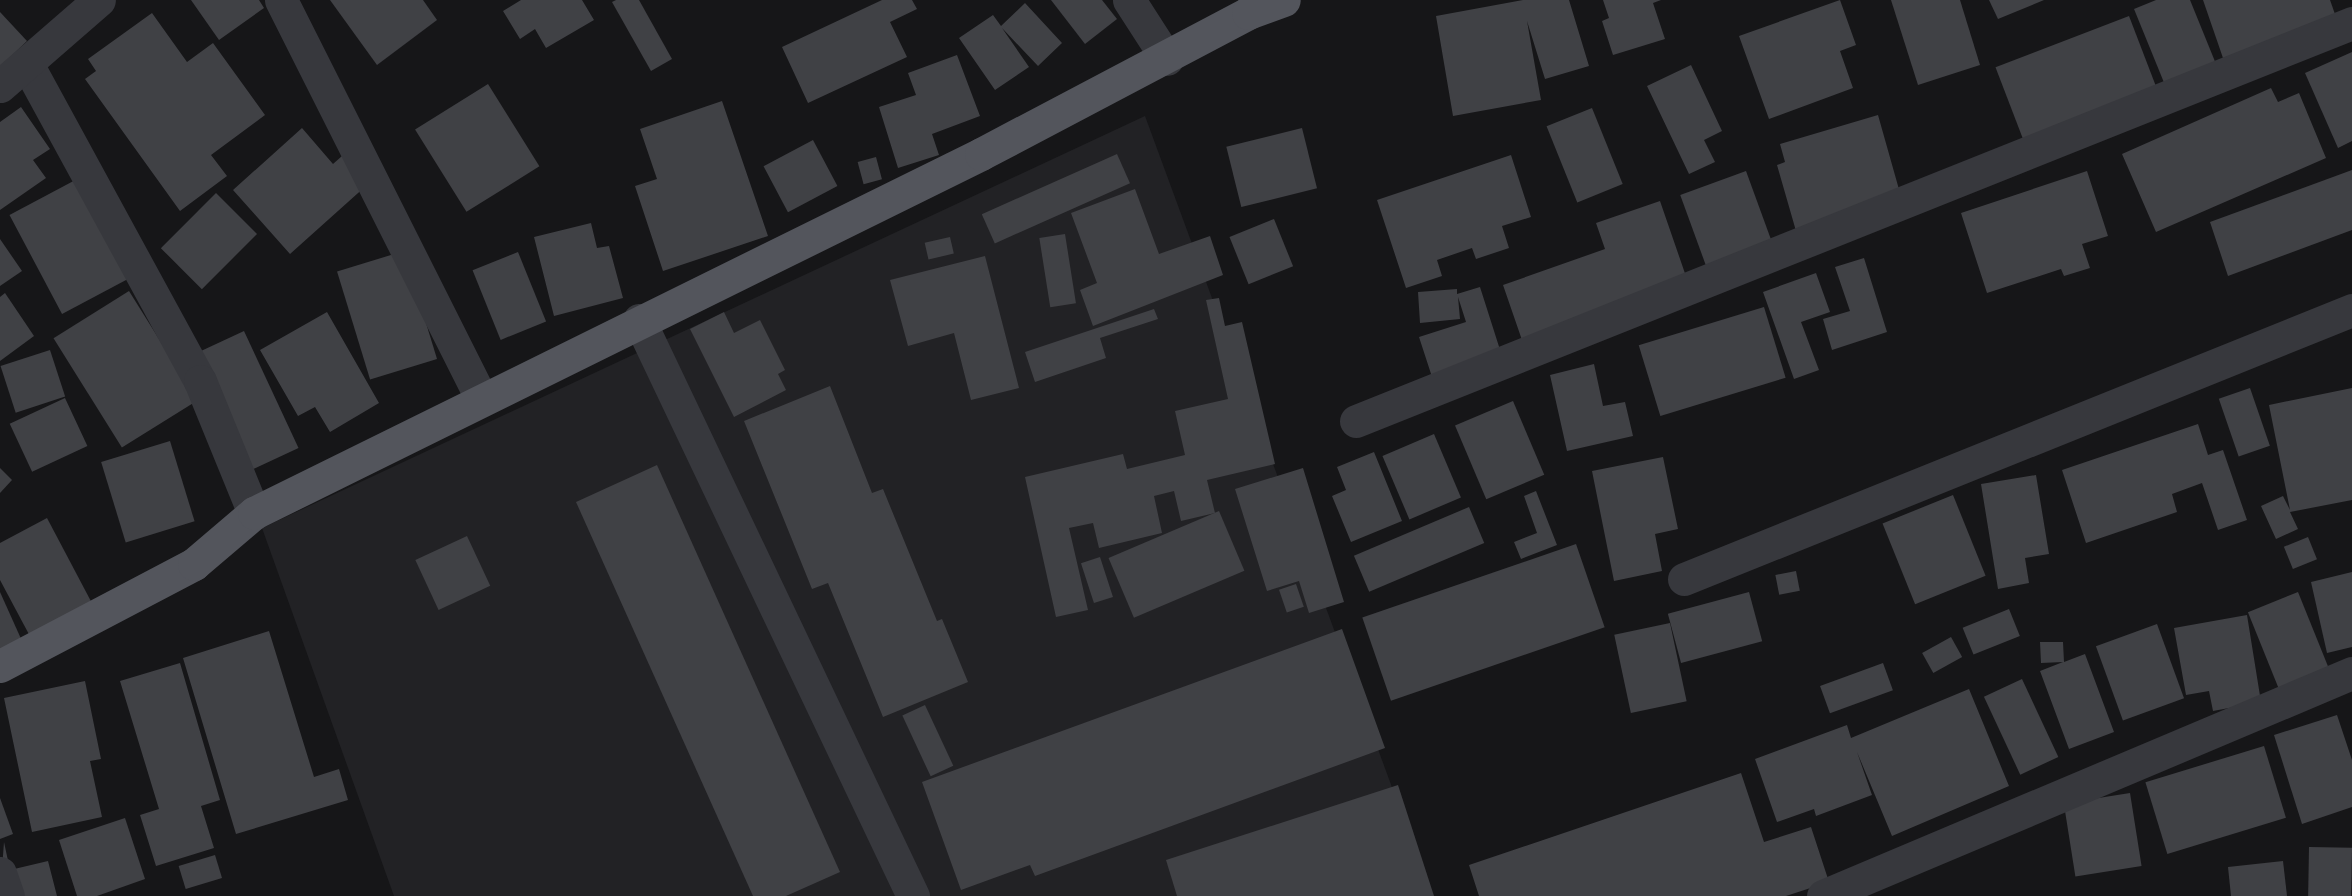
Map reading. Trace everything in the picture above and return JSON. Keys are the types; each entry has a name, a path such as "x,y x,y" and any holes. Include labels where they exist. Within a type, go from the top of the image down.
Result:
{"main road":[{"path":"0,666 194,564 254,513 482,397 1167,59 1248,14 1284,0"}],"street":[{"path":"0,86 27,64 34,52 99,0"},
{"path":"281,0 482,397"},
{"path":"1129,0 1167,59"},
{"path":"1356,421 2352,23"},
{"path":"27,64 200,381 254,513"},
{"path":"1684,579 2352,310"},
{"path":"639,320 913,896"},
{"path":"1822,896 2352,674"},
{"path":"0,873 8,896"}],"shaded area":[{"path":"1145,116 1432,896 394,896 262,528"}],"building":[{"path":"191,0 259,0 264,8 219,40"},
{"path":"330,0 423,0 437,20 377,65"},
{"path":"521,0 582,0 594,20 546,48 535,29 520,39 503,11"},
{"path":"639,0 672,59 651,71 612,2"},
{"path":"882,0 912,0 917,9 890,22 907,57 808,103 782,47"},
{"path":"1051,0 1102,0 1117,19 1085,44"},
{"path":"1523,0 1569,0 1589,66 1545,79 1527,21 1541,100 1453,116 1436,16"},
{"path":"1603,0 1661,0 1653,3 1665,39 1613,55 1602,21 1609,18"},
{"path":"1840,0 1856,45 1840,51 1853,88 1769,119 1739,36"},
{"path":"1891,0 1960,0 1980,65 1918,85"},
{"path":"1989,0 2044,0 1998,19"},
{"path":"2156,0 2190,0 2216,64 2165,85 2134,9"},
{"path":"2203,0 2330,0 2336,17 2223,58"},
{"path":"1025,3 1062,43 1038,66 1002,28 1029,67 995,90 959,38 993,15 1001,26"},
{"path":"0,12 27,41 0,67"},
{"path":"152,13 187,62 213,43 265,115 211,155 227,176 180,211 85,79 96,71 88,59"},
{"path":"2129,16 2161,98 2027,149 1995,67"},
{"path":"2352,52 2352,141 2338,148 2305,73"},
{"path":"957,55 980,116 932,134 939,155 898,168 879,107 916,95 908,73"},
{"path":"1691,65 1722,131 1704,140 1715,162 1689,174 1647,86"},
{"path":"488,84 539,166 466,212 415,130"},
{"path":"2271,88 2278,102 2299,93 2326,158 2156,232 2122,154"},
{"path":"722,101 768,236 663,271 635,186 657,179 640,129"},
{"path":"21,107 50,149 33,160 46,178 0,210 0,122"},
{"path":"1592,108 1623,184 1577,202 1547,126"},
{"path":"1878,115 1902,200 1796,231 1777,165 1785,162 1780,144"},
{"path":"302,128 333,164 342,156 367,185 290,254 233,190"},
{"path":"1302,128 1317,188 1241,207 1226,147"},
{"path":"813,140 837,186 788,212 764,166"},
{"path":"1117,154 1130,183 995,243 982,214"},
{"path":"1511,155 1531,217 1502,226 1509,248 1476,259 1472,248 1437,260 1442,276 1406,288 1377,200"},
{"path":"876,157 882,179 864,184 858,162"},
{"path":"2352,170 2352,230 2228,276 2210,222"},
{"path":"1746,171 1774,247 1708,271 1680,195"},
{"path":"2087,171 2108,236 2082,244 2090,268 2064,276 2061,269 1987,293 1961,213"},
{"path":"81,177 134,276 62,314 9,215"},
{"path":"1135,189 1159,254 1210,236 1223,275 1093,326 1080,290 1097,283 1071,213"},
{"path":"216,193 257,234 202,289 161,248"},
{"path":"1660,201 1689,285 1523,343 1503,285 1605,249 1596,223"},
{"path":"1274,219 1293,266 1249,284 1229,237"},
{"path":"591,223 597,248 609,246 623,298 554,316 534,237"},
{"path":"1065,234 1076,303 1050,307 1039,238"},
{"path":"950,237 954,254 928,259 925,243"},
{"path":"0,239 22,271 0,286"},
{"path":"404,251 437,359 370,380 337,271"},
{"path":"518,252 546,322 501,340 473,270"},
{"path":"985,256 1019,388 971,400 954,333 908,346 890,280"},
{"path":"1864,258 1887,332 1832,350 1823,319 1850,311 1835,267"},
{"path":"1816,273 1830,312 1801,322 1819,370 1794,379 1763,292"},
{"path":"1480,287 1502,356 1433,380 1419,337 1466,322 1458,297 1460,319 1420,323 1418,292 1457,289 1457,294"},
{"path":"129,291 197,400 122,448 54,338"},
{"path":"5,293 34,336 0,361 0,297"},
{"path":"1219,298 1225,326 1242,322 1275,464 1207,480 1215,513 1181,521 1174,491 1154,496 1162,533 1099,548 1093,523 1069,528 1088,610 1056,617 1025,477 1123,454 1127,469 1185,455 1175,411 1228,399 1206,300"},
{"path":"1764,307 1786,378 1660,416 1639,345"},
{"path":"1154,309 1158,319 1100,338 1106,358 1035,382 1025,352"},
{"path":"327,312 379,403 330,432 315,407 298,416 260,350"},
{"path":"724,312 734,333 760,320 785,370 778,374 786,390 734,417 690,329"},
{"path":"244,331 299,448 252,469 198,353"},
{"path":"50,350 65,397 16,413 1,366"},
{"path":"1594,364 1603,406 1625,402 1633,436 1567,451 1550,375"},
{"path":"830,386 872,493 883,489 937,621 942,619 968,682 883,717 828,583 812,589 744,421"},
{"path":"2250,388 2270,446 2239,456 2219,399"},
{"path":"2352,388 2352,500 2290,512 2298,529 2276,539 2261,506 2283,496 2290,510 2269,405"},
{"path":"65,398 87,446 32,472 10,424"},
{"path":"1513,401 1544,475 1486,499 1455,426"},
{"path":"2198,424 2208,455 2223,450 2247,520 2218,530 2202,483 2172,494 2177,512 2086,543 2062,470"},
{"path":"1434,434 1461,498 1409,519 1382,456"},
{"path":"170,441 195,521 126,542 101,462"},
{"path":"1374,452 1402,521 1351,542 1332,496 1346,490 1337,467"},
{"path":"1663,457 1678,529 1655,534 1662,571 1614,581 1592,471"},
{"path":"657,465 840,872 786,896 753,896 576,502"},
{"path":"0,468 12,480 0,493"},
{"path":"1303,468 1344,602 1309,613 1299,581 1267,591 1235,489"},
{"path":"2036,475 2049,554 2025,558 2029,583 1998,589 1981,484"},
{"path":"1536,491 1557,545 1521,559 1514,542 1537,533 1524,496"},
{"path":"1953,495 1986,576 1915,604 1883,523"},
{"path":"1469,507 1484,543 1369,592 1354,556"},
{"path":"1219,511 1244,571 1134,618 1109,558"},
{"path":"47,518 94,607 32,640 0,580 0,543"},
{"path":"467,536 490,586 439,610 415,560"},
{"path":"2308,537 2317,559 2293,569 2284,547"},
{"path":"1576,544 1605,627 1391,701 1362,618"},
{"path":"1100,557 1113,597 1094,603 1081,563"},
{"path":"1796,571 1800,591 1779,595 1775,575"},
{"path":"2352,572 2352,647 2327,653 2311,582"},
{"path":"1296,584 1304,607 1287,613 1279,590"},
{"path":"0,592 22,641 0,651"},
{"path":"1749,592 1762,641 1681,663 1668,614"},
{"path":"2298,592 2331,673 2281,693 2248,612"},
{"path":"2009,609 2020,636 1974,655 1963,628"},
{"path":"2247,615 2261,702 2213,711 2209,691 2186,695 2174,628"},
{"path":"1670,623 1687,701 1631,713 1614,635"},
{"path":"2157,624 2184,698 2123,720 2096,646"},
{"path":"1342,629 1385,748 1035,876 1030,865 961,890 922,782"},
{"path":"269,631 314,777 339,769 348,800 236,834 183,658"},
{"path":"1951,637 1962,657 1933,673 1922,653"},
{"path":"2040,642 2063,642 2064,662 2085,654 2114,732 2069,749 2040,671 2063,662 2041,663"},
{"path":"180,663 220,800 201,806 214,848 156,866 140,815 159,809 120,681"},
{"path":"1883,663 1893,690 1830,713 1820,686"},
{"path":"2022,679 2058,757 2020,775 1984,697"},
{"path":"85,681 101,759 90,761 102,817 32,832 4,698"},
{"path":"1969,689 2009,786 1892,836 1857,752 1872,795 1816,816 1814,809 1777,822 1755,759 1847,725 1851,738"},
{"path":"925,705 953,766 931,776 902,716"},
{"path":"2337,715 2352,760 2352,807 2302,824 2274,735"},
{"path":"2264,746 2286,818 2167,854 2145,782"},
{"path":"1741,773 1764,842 1811,827 1829,882 1786,896 1479,896 1469,865"},
{"path":"1398,785 1434,896 1177,896 1166,860"},
{"path":"2130,793 2142,866 2075,877 2064,803"},
{"path":"0,798 13,834 0,839"},
{"path":"125,818 145,879 97,896 77,896 59,840"},
{"path":"4,842 10,870 48,861 57,896 0,896"},
{"path":"2309,847 2352,848 2351,896 2308,896"},
{"path":"215,855 222,878 186,889 179,866"},
{"path":"2283,861 2287,896 2231,896 2228,867"}]}
